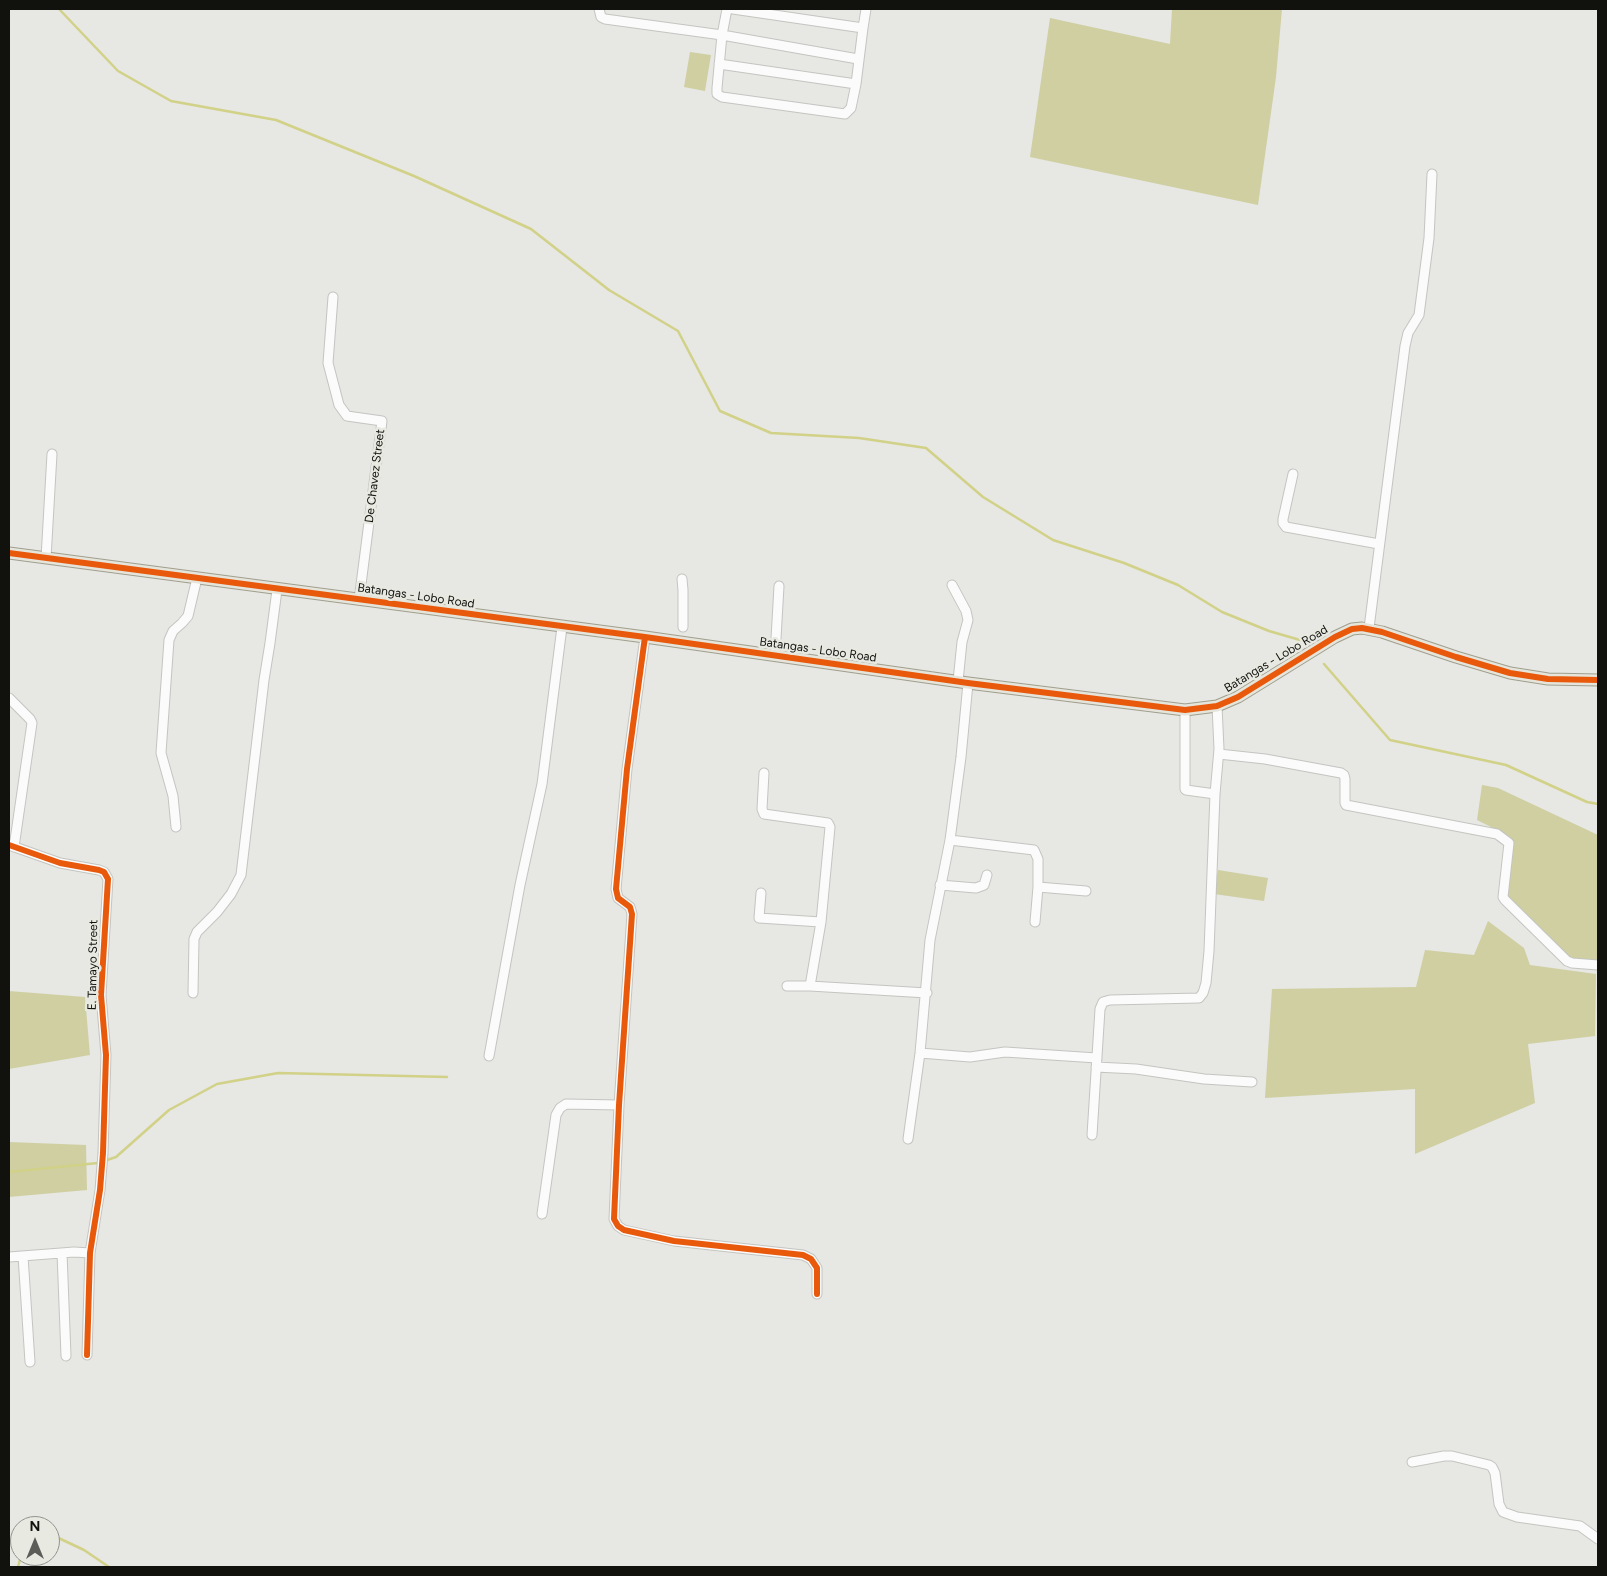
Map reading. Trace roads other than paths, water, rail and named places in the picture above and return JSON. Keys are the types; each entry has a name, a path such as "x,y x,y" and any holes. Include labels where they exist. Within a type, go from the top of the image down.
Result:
{"main road":[{"name":"Batangas - Lobo Road","path":"9,553 277,590 645,637 682,634 775,656 1186,710 1218,706 1238,697 1342,633 1352,629 1370,628 1510,673 1548,679 1598,680"}],"street":[{"path":"599,9 598,12 601,17 606,19 722,35 858,58"},
{"path":"727,9 722,35 716,88 717,94 722,97 845,114 851,108 856,84 866,9"},
{"path":"733,9 863,28"},
{"path":"719,64 856,84"},
{"path":"1370,628 1405,346 1408,333 1419,314 1429,238 1432,174"},
{"name":"De Chavez Street","path":"333,296 328,364 339,405 347,416 382,421 359,600"},
{"path":"46,558 52,454"},
{"path":"1293,474 1283,519 1286,527 1379,544"},
{"path":"176,827 173,796 161,753 169,640 173,631 188,616 197,578"},
{"path":"682,578 682,634"},
{"path":"908,1138 927,993 930,940 950,840 961,757 962,642 968,620 966,611 952,585"},
{"path":"775,656 779,586"},
{"path":"193,993 194,938 197,932 217,912 231,894 241,875 264,680 277,590"},
{"path":"489,1056 520,886 542,784 562,627"},
{"path":"645,637 627,769 616,889 618,898 630,907 632,914 619,1105 614,1218 618,1226 624,1230 674,1241 803,1255 811,1259 817,1268 817,1294"},
{"path":"9,698 32,723 12,846"},
{"path":"1092,1135 1100,1009 1103,1002 1110,1000 1199,998 1203,993 1206,983 1215,794 1219,754 1218,706"},
{"path":"1186,710 1186,790 1215,794"},
{"path":"1219,754 1264,759 1341,773 1345,779 1346,805 1498,834 1509,843 1503,897 1505,900 1567,961 1598,965"},
{"path":"764,773 762,810 764,814 828,823 830,827 821,922 810,986"},
{"path":"950,840 1034,850 1038,859 1036,922"},
{"name":"E. Tamayo Street","path":"12,846 60,863 99,870 104,872 108,879 101,994 106,1055 103,1153 100,1190 90,1253 87,1355"},
{"path":"940,885 976,888 984,886 988,875"},
{"path":"1038,887 1086,891"},
{"path":"761,893 759,918 821,922"},
{"path":"787,986 927,993"},
{"path":"920,1053 951,1057 970,1057 1005,1052 1204,1079 1252,1082"},
{"path":"542,1214 556,1115 560,1108 566,1104 619,1105"},
{"path":"62,1253 66,1356"},
{"path":"9,1257 90,1253"},
{"path":"23,1256 30,1362"},
{"path":"1412,1462 1452,1456 1489,1465 1496,1473 1499,1504 1503,1512 1517,1517 1580,1526 1598,1539"}],"waterway":[{"path":"59,9 118,71 171,101 276,120 414,176 531,229 609,290 678,331 720,411 771,433 859,438 926,448 983,497 1053,540 1124,563 1178,585 1222,612 1269,631 1300,640"},
{"path":"1324,664 1390,740 1506,765 1587,802 1598,804"},
{"path":"107,1160 116,1157 169,1110 217,1084 278,1073 447,1077"},
{"path":"9,1172 98,1163"},
{"path":"60,1539 84,1550 109,1567"}]}
